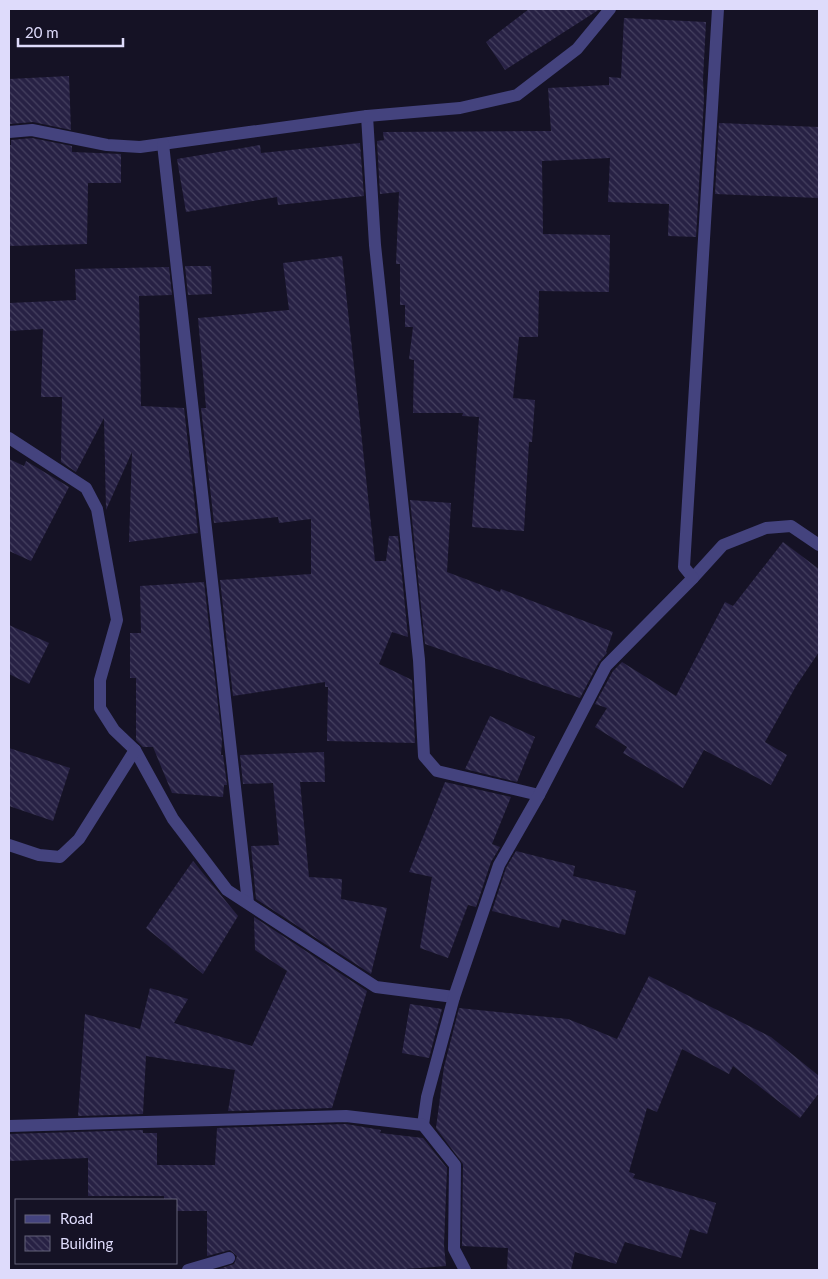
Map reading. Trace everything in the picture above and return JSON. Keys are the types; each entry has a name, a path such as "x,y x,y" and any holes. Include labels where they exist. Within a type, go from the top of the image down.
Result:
{"street":[{"path":"9,132 32,130 107,145 140,147 367,116 460,108 517,95 576,49 610,9"},
{"path":"692,578 684,567 718,9"},
{"path":"367,116 376,245 419,660 424,756 437,771 539,795"},
{"path":"163,144 248,903"},
{"path":"9,438 86,488 97,509 117,620 100,680 100,708 114,730 135,750 174,819 227,890 376,987 454,997"},
{"path":"423,1125 427,1097 454,997 499,865 539,795 606,666 724,545 766,528 791,526 819,546"},
{"path":"9,845 39,855 60,857 79,839 135,750"},
{"path":"9,1126 346,1116 423,1125 455,1165 454,1249 465,1270"},
{"path":"188,1270 228,1258"}],"building":[{"path":"529,9 600,9 505,70 486,42"},
{"path":"624,18 706,22 703,79 704,99 696,237 668,236 669,204 608,202 610,158 542,161 543,234 610,235 609,292 539,291 538,337 519,337 513,398 535,400 532,442 529,442 524,531 472,527 479,417 462,416 463,413 413,413 414,360 409,359 413,327 405,327 405,305 400,305 400,264 396,264 399,192 380,194 377,141 384,140 383,132 551,131 548,88 609,85 609,77 621,78"},
{"path":"69,76 71,130 33,122 10,124 9,79"},
{"path":"719,123 819,127 819,198 715,194"},
{"path":"32,138 72,146 72,152 121,154 121,183 88,183 87,244 9,246 9,145 11,145 11,140"},
{"path":"360,143 364,196 278,205 277,197 186,212 177,159 260,145 261,153"},
{"path":"342,256 375,561 386,561 389,536 398,536 408,637 392,632 379,664 412,680 415,743 327,741 328,687 325,687 325,682 233,696 220,580 311,574 311,519 279,523 278,517 214,523 201,408 206,408 198,318 289,310 283,263"},
{"path":"185,266 211,266 212,294 188,295"},
{"path":"169,267 172,295 139,296 141,406 184,408 198,533 129,542 132,452 106,510 104,418 76,472 61,462 62,397 41,397 43,329 9,331 9,303 76,300 75,269"},
{"path":"9,459 24,466 26,461 69,487 31,561 9,551"},
{"path":"410,500 451,503 447,572 500,592 501,589 613,632 607,653 599,662 580,698 425,644"},
{"path":"783,542 819,569 819,652 796,686 765,742 787,755 771,785 704,750 683,788 623,753 627,747 595,727 607,708 595,704 613,671 622,662 676,696 725,602 733,606"},
{"path":"204,582 222,740 221,755 223,755 227,785 224,785 223,797 172,793 153,747 143,747 136,740 136,678 130,678 130,633 141,633 140,586"},
{"path":"9,625 49,643 29,684 9,674"},
{"path":"490,716 535,737 517,782 465,769"},
{"path":"9,748 70,768 53,821 9,806"},
{"path":"324,752 325,782 300,782 309,877 342,879 341,899 387,908 371,974 256,899 251,846 279,845 273,783 243,784 240,755"},
{"path":"445,782 511,797 492,844 500,847 491,862 476,907 468,905 448,958 420,948 432,877 409,872"},
{"path":"516,851 575,866 573,876 636,891 625,935 562,919 559,928 492,911 506,868"},
{"path":"193,861 238,916 203,974 146,928"},
{"path":"254,917 367,991 332,1108 228,1111 235,1070 146,1056 143,1114 78,1116 85,1014 140,1029 150,988 188,999 174,1023 252,1046 287,971 255,950"},
{"path":"649,976 771,1037 819,1076 819,1093 800,1118 733,1066 729,1074 682,1049 657,1112 647,1108 629,1172 635,1174 633,1178 716,1203 707,1234 690,1229 681,1258 625,1242 616,1264 575,1252 571,1270 507,1270 508,1248 462,1246 463,1164 436,1128 444,1067 459,1008 568,1019 617,1039"},
{"path":"410,1004 442,1009 429,1058 402,1053"},
{"path":"346,1124 381,1130 380,1133 423,1138 447,1168 444,1245 446,1266 393,1270 216,1270 234,1264 237,1256 230,1250 207,1256 207,1211 178,1211 178,1199 164,1199 164,1196 88,1196 88,1158 9,1161 9,1134 143,1130 143,1133 157,1133 157,1165 215,1165 217,1128"}]}
